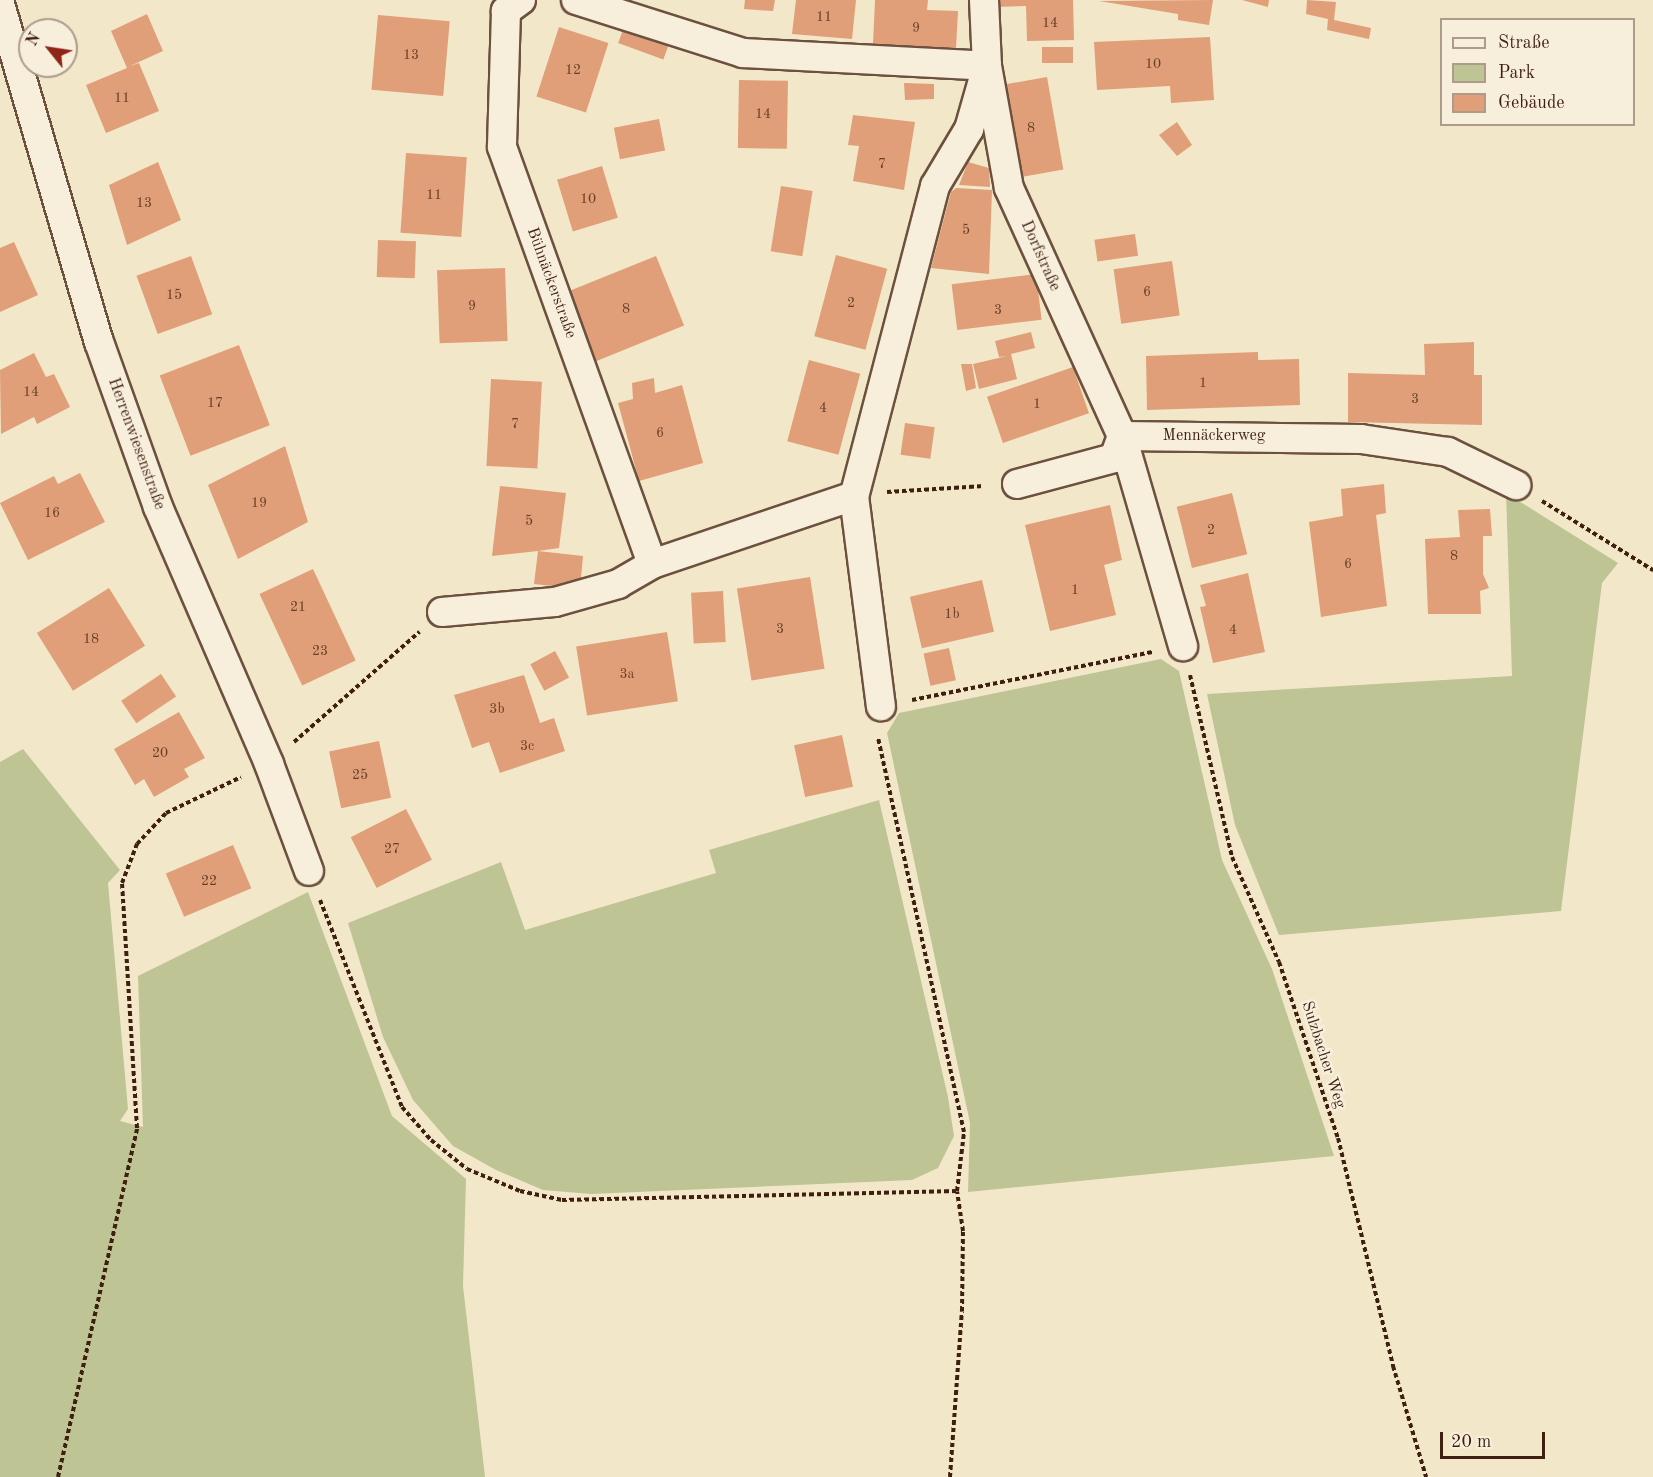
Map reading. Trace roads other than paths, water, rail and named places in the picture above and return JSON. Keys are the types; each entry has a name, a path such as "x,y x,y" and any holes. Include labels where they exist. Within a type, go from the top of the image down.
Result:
{"street":[{"name":"Bühnäckerstraße","path":"521,0 506,11 502,147 652,564"},
{"path":"576,0 743,53 987,66"},
{"name":"Dorfstraße","path":"984,0 987,66 1009,188 1122,436"},
{"name":"Herrenwiesenstraße","path":"0,4 99,342 158,507 269,764 309,871"},
{"name":"Dorfstraße","path":"854,496 935,186 969,129 987,66"},
{"path":"1017,484 1114,459 1122,436"},
{"path":"1122,436 1183,646"},
{"name":"Mennäckerweg","path":"1122,436 1361,439 1448,452 1516,485"},
{"path":"442,612 555,602 618,584 652,564 854,496 881,706"}]}
